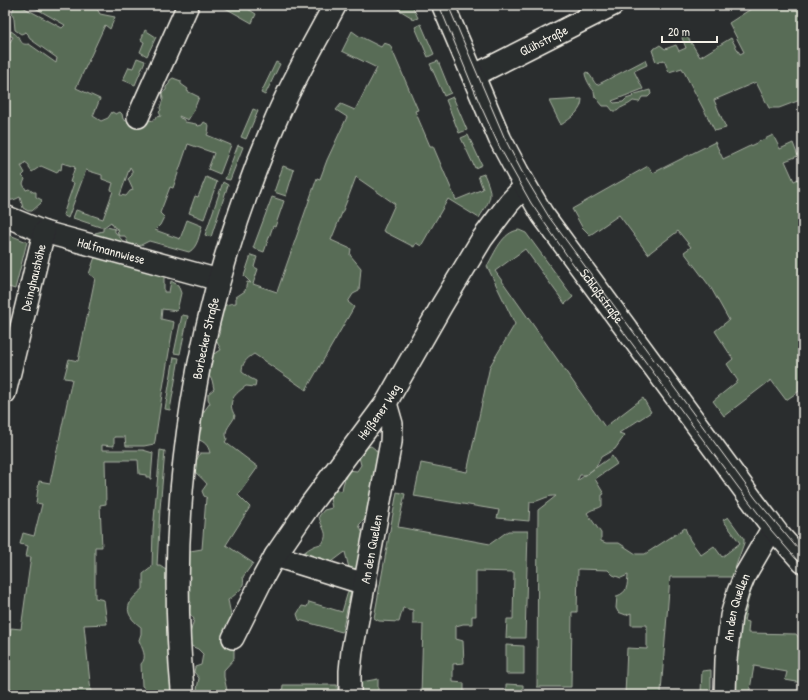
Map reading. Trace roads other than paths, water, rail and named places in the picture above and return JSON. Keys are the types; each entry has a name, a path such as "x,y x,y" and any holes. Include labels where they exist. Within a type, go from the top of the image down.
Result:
{"street":[{"path":"138,117 188,5"},
{"name":"Borbecker Straße","path":"183,695 178,635 178,578 183,473 190,417 202,348 218,280 236,222 274,123 335,5"},
{"name":"Schloßstraße","path":"443,5 500,139 542,214 773,527 803,562"},
{"name":"Glühstraße","path":"473,76 614,5"},
{"name":"Heißener Weg","path":"233,638 275,556 310,505 386,403 482,239 509,203 525,186"},
{"name":"Halfmannwiese","path":"5,216 44,232 218,280"},
{"name":"Deinghaushöhe","path":"5,393 44,232"},
{"name":"An den Quellen","path":"350,695 352,651 392,431 390,414 386,403"},
{"name":"An den Quellen","path":"725,695 727,640 734,604 745,575 773,527"},
{"path":"275,556 365,584"}],"tram line":[{"path":"439,5 499,146 531,203 568,257 738,487 771,530 803,567"},
{"path":"448,5 505,139 522,172 549,217 756,499 803,555"}]}
